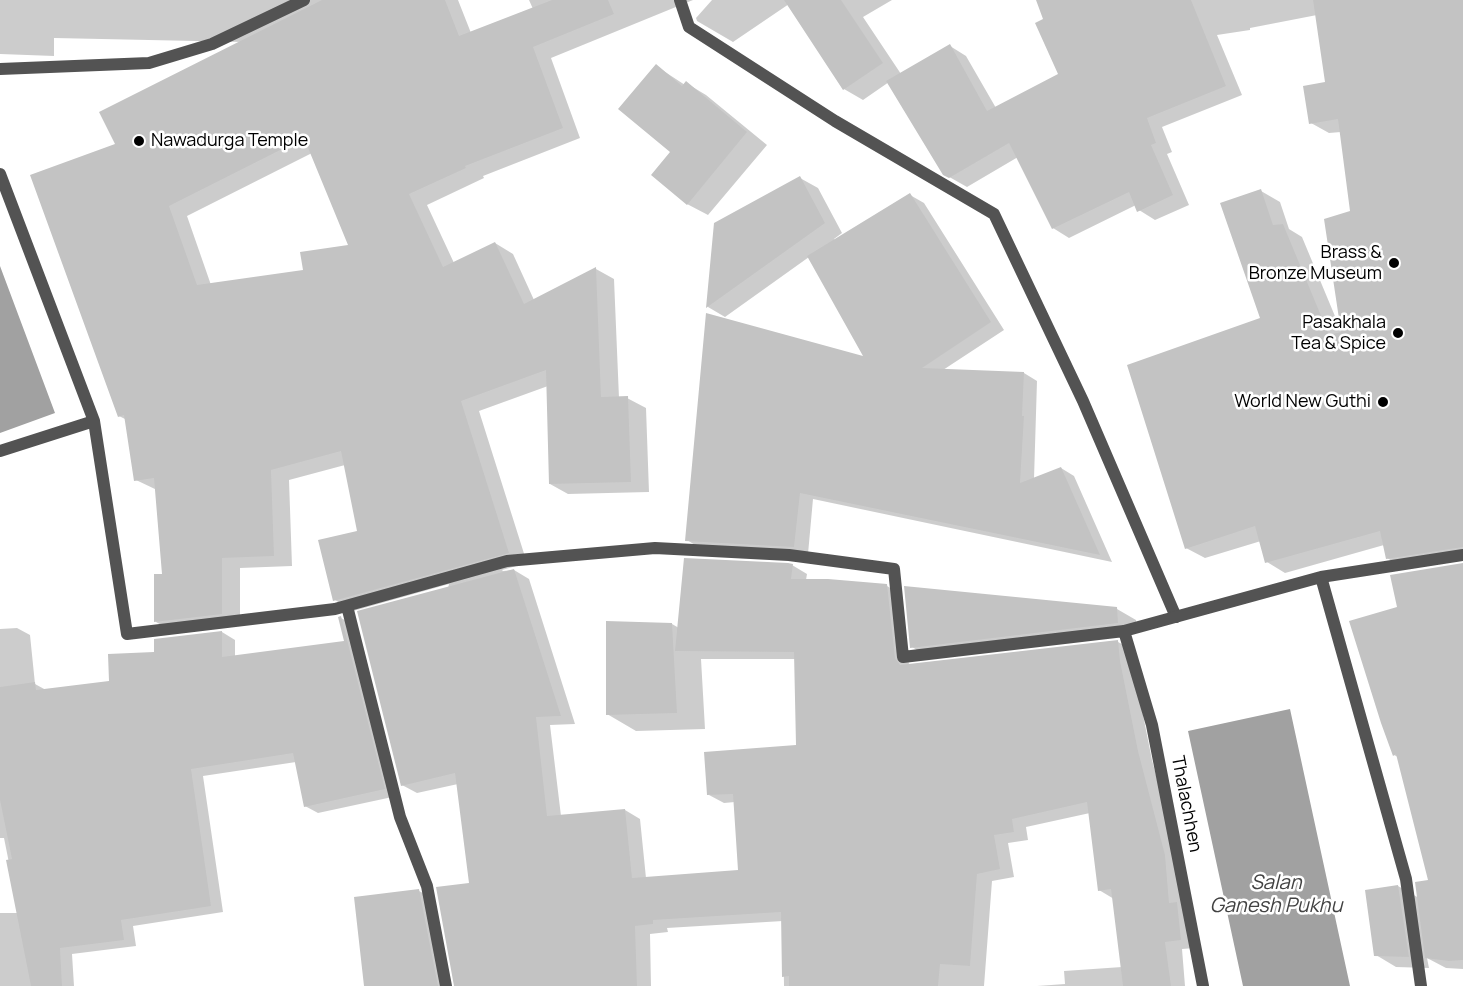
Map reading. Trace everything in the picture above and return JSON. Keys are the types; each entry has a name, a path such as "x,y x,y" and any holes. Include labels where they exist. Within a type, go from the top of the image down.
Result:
{"street":[{"path":"0,69 149,63 212,44 304,0"},
{"path":"680,0 689,27 835,121 994,214 1083,402 1176,617"},
{"path":"0,174 94,421 127,634 347,606 507,561 655,548 789,555 894,569 903,657 1124,631 1321,577 1463,555"},
{"path":"0,451 94,421"},
{"path":"1321,577 1406,879 1420,986"},
{"path":"347,606 400,817 428,886 446,986"},
{"name":"Thalachhen","path":"1124,631 1152,725 1203,986"}],"water":[{"path":"0,266 55,413 0,433"},
{"name":"Salan Ganesh Pukhu","path":"1290,709 1350,986 1243,986 1188,731"}],"building":[{"path":"322,0 445,0 459,36 552,0 608,0 614,14 533,47 563,128 465,166 466,168 409,194 443,267 495,242 524,304 596,267 601,397 628,396 631,482 549,484 546,370 461,401 509,553 333,601 318,540 357,531 341,451 271,470 274,556 222,558 222,614 154,622 154,574 162,574 154,478 134,481 124,415 118,417 30,175 115,144 99,112","holes":["304,138 348,245 300,252 303,270 197,285 169,206"]},
{"path":"784,0 841,0 883,63 843,90"},
{"path":"1036,0 1191,0 1226,86 1147,118 1156,143 1151,145 1173,195 1137,212 1129,192 1052,229 1009,143 949,178 943,175 886,81 950,44 987,111 1058,74 1035,23 1043,19"},
{"path":"1313,0 1463,0 1463,547 1386,559 1380,531 1265,563 1255,526 1185,549 1127,365 1260,318 1220,203 1261,189 1273,225 1283,224 1329,335 1341,332 1324,219 1350,211 1338,119 1309,124 1303,86 1325,82"},
{"path":"656,64 682,86 686,81 747,132 687,205 651,175 670,152 618,109"},
{"path":"800,176 825,223 706,308 714,223"},
{"path":"910,193 991,322 922,368 1024,372 1020,483 1061,467 1100,555 800,493 794,547 685,541 706,313 863,356 807,256"},
{"path":"684,558 788,563 793,564 791,579 828,579 887,584 895,658 900,665 1118,640 1138,751 1165,855 1169,903 1177,902 1181,940 1165,942 1171,986 1123,986 1111,889 1098,891 1087,802 1012,819 1014,832 994,835 1000,869 977,874 970,966 940,964 938,986 789,986 789,976 782,977 781,912 653,920 653,924 635,926 637,986 454,986 436,887 469,883 455,773 401,786 357,611 514,569 561,716 536,717 547,816 625,809 632,878 738,870 733,794 707,795 704,752 796,745 794,652 675,651"},
{"path":"1463,563 1463,960 1449,961 1425,958 1415,882 1428,880 1396,754 1393,756 1381,723 1349,621 1397,607 1390,575"},
{"path":"904,586 1117,607 1118,623 910,648"},
{"path":"341,616 385,789 304,807 293,753 191,769 211,906 121,920 124,940 60,948 62,986 31,986 6,860 12,859 0,800 0,687 35,682 36,690 109,681 108,654 154,652 154,639 222,631 222,657 344,641 338,617"},
{"path":"606,621 672,623 677,713 606,715"},
{"path":"1398,885 1409,957 1374,956 1365,890"},
{"path":"419,889 438,986 364,986 354,897"}],"place":[{"name":"Nawadurga Temple","path":"139,141"},
{"name":"Brass & Bronze Museum","path":"1394,263"},
{"name":"Pasakhala Tea & Spice","path":"1398,333"},
{"name":"World New Guthi","path":"1383,402"}]}
